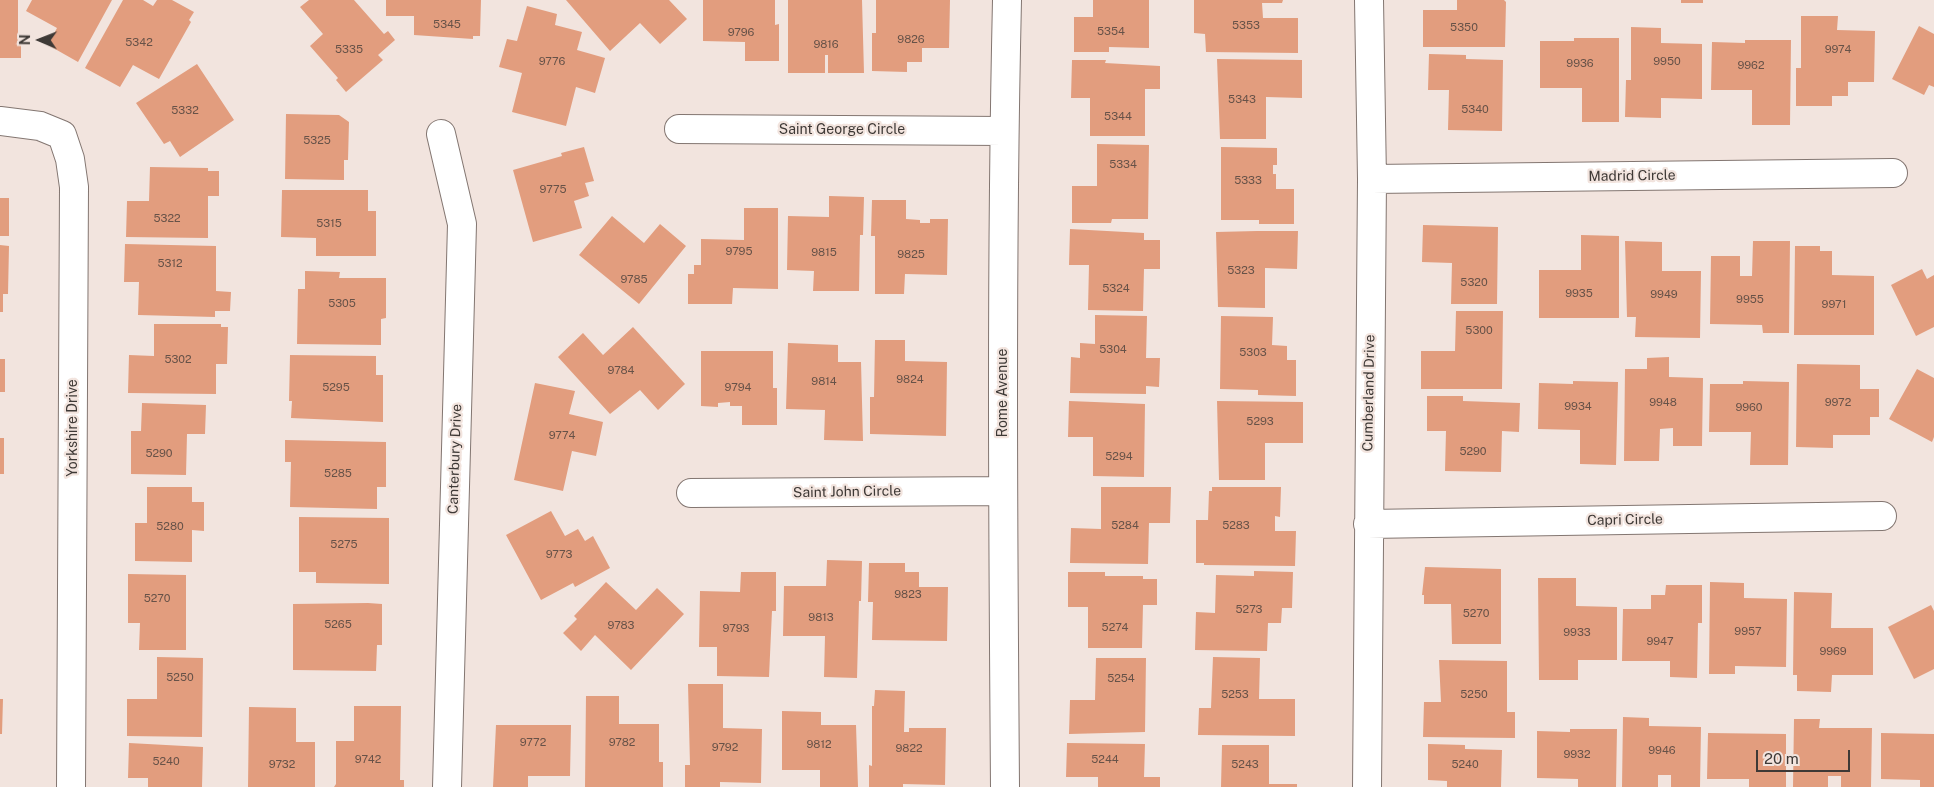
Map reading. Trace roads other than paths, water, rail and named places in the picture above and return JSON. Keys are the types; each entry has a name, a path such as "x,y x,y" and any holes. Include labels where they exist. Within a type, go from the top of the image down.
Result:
{"street":[{"name":"Rome Avenue","path":"1005,787 1003,490 1004,131 1007,0"},
{"name":"Cumberland Drive","path":"1367,787 1372,179 1369,0"},
{"name":"Yorkshire Drive","path":"0,121 40,126 62,136 70,158 74,187 71,787"},
{"name":"Saint George Circle","path":"680,129 1004,131"},
{"name":"Canterbury Drive","path":"441,134 462,224 447,787"},
{"name":"Madrid Circle","path":"1372,179 1893,174"},
{"name":"Saint John Circle","path":"691,493 1003,490"},
{"name":"Capri Circle","path":"1368,524 1882,516"}]}
